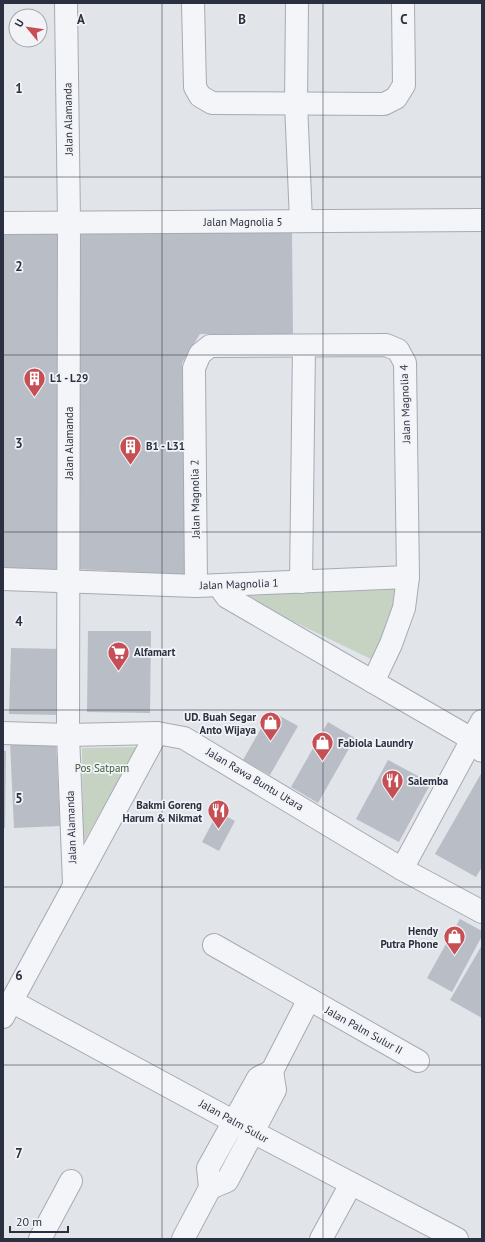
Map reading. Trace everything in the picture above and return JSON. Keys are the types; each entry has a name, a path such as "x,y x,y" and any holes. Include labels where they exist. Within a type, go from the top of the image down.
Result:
{"street":[{"name":"Jalan Alamanda","path":"66,3 69,222 68,735 74,883"},
{"path":"192,3 195,87 200,96 212,103 296,102 384,104 396,98 404,85 403,3"},
{"path":"297,3 296,102 301,221"},
{"name":"Jalan Magnolia 5","path":"3,223 482,220"},
{"name":"Jalan Magnolia 4","path":"210,346 386,345 398,350 405,363 408,577 404,608 391,644 373,682"},
{"name":"Jalan Magnolia 2","path":"196,586 194,368 200,354 210,346"},
{"path":"301,582 304,346"},
{"name":"Jalan Magnolia 1","path":"3,579 69,580 196,586 408,577"},
{"path":"221,585 222,590 227,597 463,734 477,747"},
{"path":"402,869 477,747 482,721"},
{"name":"Jalan Rawa Buntu Utara","path":"3,733 68,735 156,733 184,738 200,746 402,869 482,912"},
{"path":"7,1009 156,733"},
{"name":"Jalan Palm Sulur II","path":"214,946 418,1061"},
{"path":"183,1239 210,1188 208,1168 258,1078 272,1071 309,999"},
{"name":"Jalan Palm Sulur","path":"7,1009 234,1122 457,1239"},
{"path":"210,1188 227,1181 276,1090 272,1071"},
{"path":"40,1239 71,1181"},
{"path":"321,1239 351,1184"}],"green space":[{"path":"403,585 375,661 230,591"},
{"name":"Pos Satpam","path":"137,747 83,843 82,748"}],"building":[{"name":"L1 - L29","path":"3,228 61,232 61,564 56,569 3,570"},
{"name":"B1 - L31","path":"77,229 292,230 293,335 200,334 182,363 187,575 76,569"},
{"name":"Alfamart","path":"88,631 151,631 150,713 87,712"},
{"path":"11,648 63,649 61,715 9,714"},
{"name":"UD. Buah Segar Anto Wijaya","path":"271,711 298,726 270,775 243,760"},
{"name":"Fabiola Laundry","path":"328,722 355,738 318,803 291,787"},
{"path":"56,741 60,826 14,828 10,743"},
{"path":"3,751 6,751 5,828 3,828"},
{"name":"Salemba","path":"388,760 431,783 399,842 356,819"},
{"path":"482,772 482,867 476,877 435,854"},
{"name":"Bakmi Goreng Harum & Nikmat","path":"218,812 235,821 219,851 202,842"},
{"name":"Hendy Putra Phone","path":"460,919 482,931 482,936 452,992 427,978"},
{"path":"482,945 482,1018 450,1000"}],"place":[{"name":"L1 - L29","path":"34,398"},
{"name":"B1 - L31","path":"130,466"},
{"name":"Alfamart","path":"119,672"},
{"name":"UD. Buah Segar Anto Wijaya","path":"271,742"},
{"name":"Fabiola Laundry","path":"323,762"},
{"name":"Salemba","path":"393,800"},
{"name":"Bakmi Goreng Harum & Nikmat","path":"218,830"},
{"name":"Hendy Putra Phone","path":"454,956"}]}
